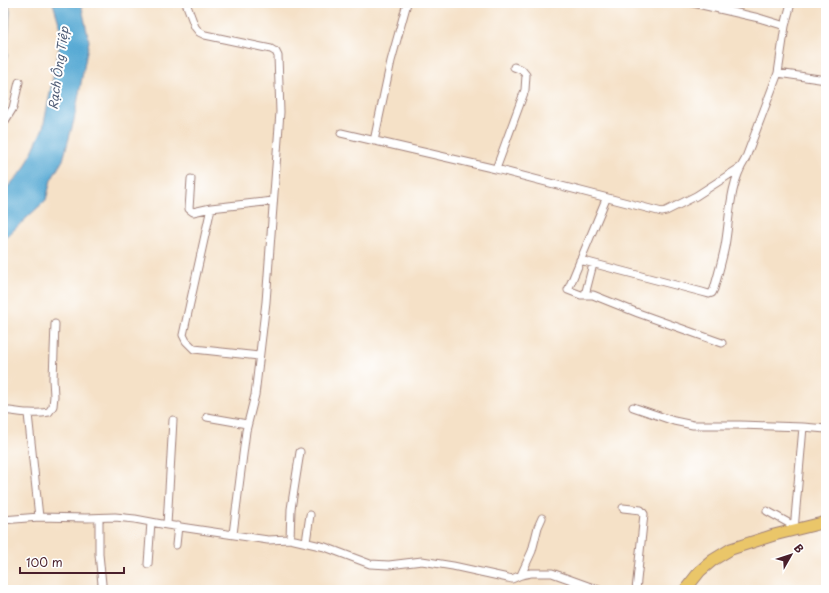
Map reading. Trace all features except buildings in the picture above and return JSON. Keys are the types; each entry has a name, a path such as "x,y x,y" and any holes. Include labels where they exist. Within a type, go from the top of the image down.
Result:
{"main road":[{"path":"685,590 700,571 720,554 794,528 826,522"}],"street":[{"path":"186,3 198,32 205,35 271,50 276,52 278,56 280,112 266,302 255,395 248,424 234,534"},
{"path":"374,140 391,61 407,3"},
{"path":"693,3 758,18 785,26"},
{"path":"580,260 709,294 712,293 725,246 731,200 740,167 745,160 778,74 785,26 791,3"},
{"path":"496,169 525,90 526,75 522,70 514,67"},
{"path":"778,74 826,80"},
{"path":"3,124 13,108 19,82"},
{"path":"341,133 496,169 651,210 666,211 696,196 740,167"},
{"path":"190,179 189,209 193,212 211,208 273,201"},
{"path":"606,199 568,290 583,295 593,295 722,343"},
{"path":"211,208 183,335 186,341 194,349 259,356"},
{"path":"583,295 593,264"},
{"path":"3,410 28,414 49,412 53,406 54,324"},
{"path":"633,407 674,421 693,425 740,425 826,429"},
{"path":"28,414 39,517"},
{"path":"207,417 248,424"},
{"path":"167,525 173,420"},
{"path":"766,511 794,528 803,427"},
{"path":"290,538 292,509 300,452"},
{"path":"623,508 642,510 644,514 636,590"},
{"path":"306,542 310,515"},
{"path":"3,520 39,517 135,518 167,525 268,540 290,538 324,547 370,564 389,565 422,561 512,579 521,575 552,573 599,590"},
{"path":"91,590 100,589 101,586 99,518"},
{"path":"521,575 532,551 538,527 542,518"},
{"path":"148,564 151,522"},
{"path":"176,545 178,526"}],"water":[{"path":"3,3 7,3 9,5 10,12 7,57 3,64"},
{"name":"Rạch Ông Tiệp","path":"53,3 81,3 89,41 74,120 63,160 51,180 46,200 3,240 3,192 24,169 43,128 62,33"}]}
